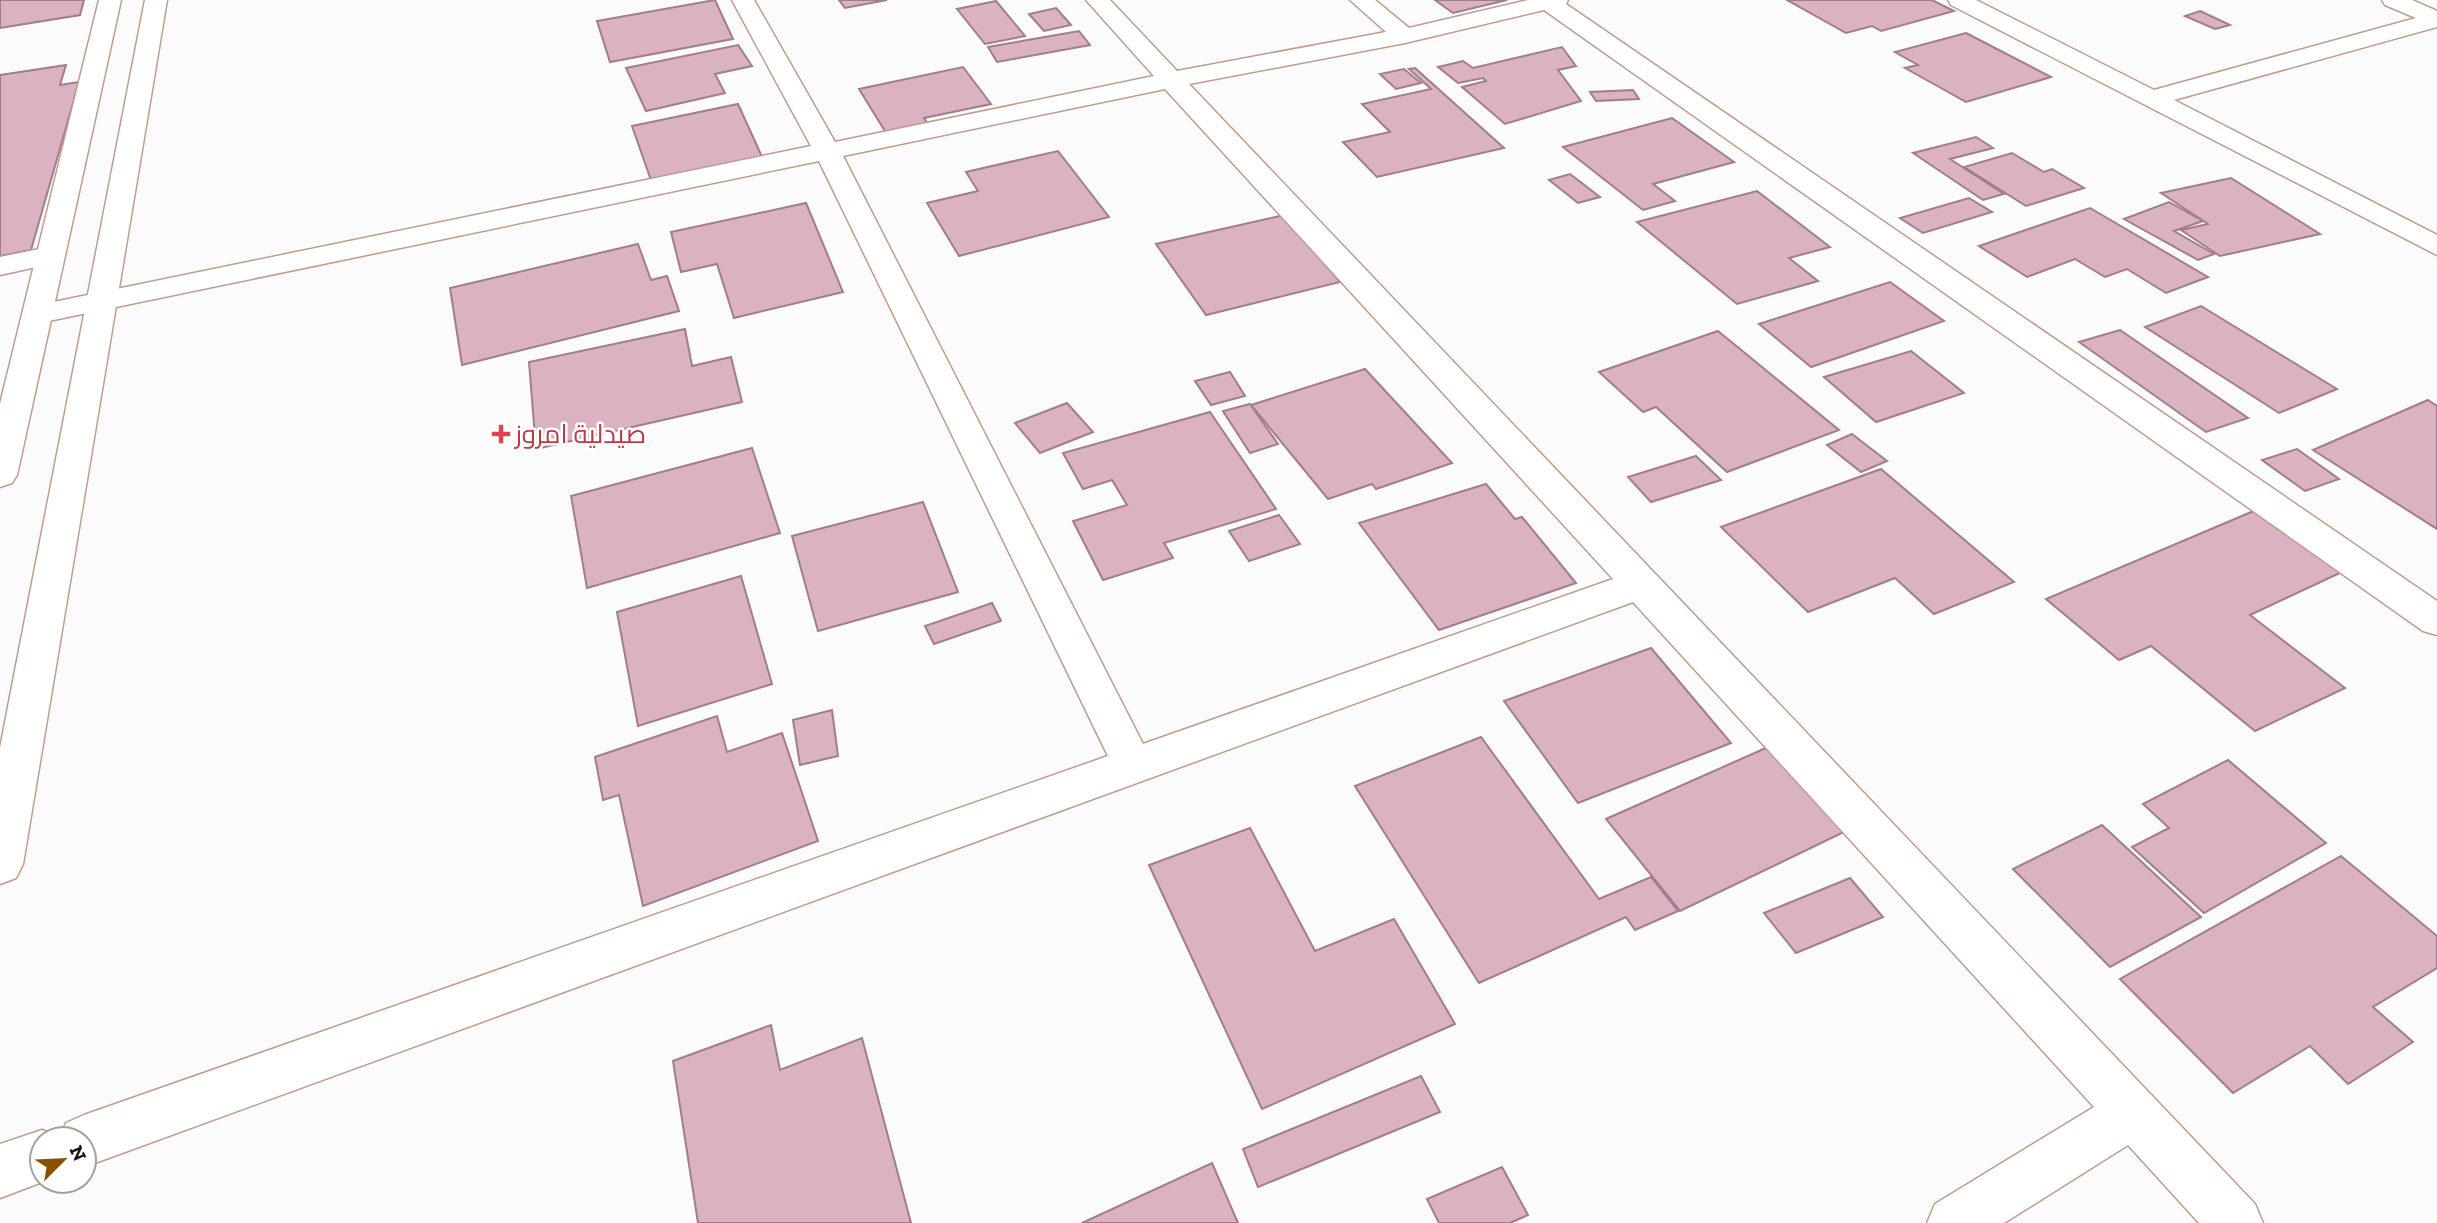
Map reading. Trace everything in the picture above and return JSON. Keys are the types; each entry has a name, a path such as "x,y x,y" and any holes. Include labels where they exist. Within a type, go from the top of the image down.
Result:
{"street":[{"path":"0,475 110,0"},
{"path":"0,864 156,0"},
{"path":"743,0 827,151 1133,765"},
{"path":"1097,0 2236,1223"},
{"path":"1361,0 1405,36"},
{"path":"1959,0 2437,246"},
{"path":"2393,0 2437,19"},
{"path":"39,314 1171,80 1405,36 1553,1 2437,621"},
{"path":"2151,99 2437,19"},
{"path":"0,266 49,256"},
{"path":"98,1136 1641,584"},
{"path":"1954,1223 2133,1113"},
{"path":"0,1171 28,1161"}],"building":[{"path":"0,0 84,0 80,15 0,28"},
{"path":"715,0 733,39 610,62 597,21"},
{"path":"839,0 887,0 845,8"},
{"path":"1435,0 1507,0 1453,13"},
{"path":"1787,0 1932,0 1954,11 1881,31 1872,26 1846,33"},
{"path":"996,1 1025,36 985,44 957,9"},
{"path":"1056,8 1071,25 1044,31 1029,14"},
{"path":"2200,11 2230,25 2215,29 2185,16"},
{"path":"1079,31 1090,45 997,62 988,47"},
{"path":"1966,33 2051,77 1966,102 1905,68 1918,65 1895,52"},
{"path":"738,45 752,66 715,74 725,93 646,111 626,68"},
{"path":"1562,47 1576,66 1558,70 1581,101 1505,124 1462,87 1486,81 1483,78 1458,83 1438,67 1463,61 1473,68"},
{"path":"66,65 60,85 79,82 31,250 0,256 0,75"},
{"path":"963,67 991,104 924,118 930,127 888,136 859,89"},
{"path":"1415,68 1504,148 1377,177 1343,142 1390,132 1362,104 1431,89 1409,69"},
{"path":"1404,69 1421,83 1396,89 1380,74"},
{"path":"1633,90 1639,99 1596,101 1590,92"},
{"path":"738,104 763,159 652,183 632,126"},
{"path":"1672,118 1734,162 1653,184 1675,201 1643,210 1563,147"},
{"path":"1976,137 1993,148 1950,159 2004,194 1983,200 1913,153"},
{"path":"1058,151 1109,217 959,256 927,203 978,191 966,172"},
{"path":"2012,153 2044,172 2052,169 2084,188 2026,206 1964,167"},
{"path":"1570,174 1600,197 1578,203 1549,180"},
{"path":"2231,178 2320,234 2220,256 2181,230 2208,224 2161,193"},
{"path":"1757,191 1830,247 1789,258 1818,281 1737,304 1637,222"},
{"path":"1969,198 1992,212 1923,233 1900,218"},
{"path":"2169,202 2203,221 2174,231 2214,254 2198,260 2124,219"},
{"path":"806,203 843,292 734,318 717,264 681,272 671,232"},
{"path":"2090,208 2208,277 2166,293 2127,269 2105,277 2075,259 2027,277 1979,246"},
{"path":"1284,215 1340,282 1206,315 1156,244"},
{"path":"638,244 651,280 667,276 679,311 462,365 450,288"},
{"path":"1890,282 1944,321 1811,367 1759,324"},
{"path":"2201,306 2337,389 2279,413 2145,327"},
{"path":"685,329 692,366 731,357 742,402 536,449 529,362"},
{"path":"2120,330 2248,418 2206,432 2079,342"},
{"path":"1718,331 1839,430 1727,472 1656,407 1643,412 1599,372"},
{"path":"1911,351 1964,393 1876,422 1824,377"},
{"path":"1365,369 1452,463 1376,489 1372,484 1328,499 1251,405"},
{"path":"1230,372 1245,396 1211,405 1195,381"},
{"path":"2428,400 2437,406 2437,529 2313,450"},
{"path":"1067,403 1093,432 1040,453 1015,423"},
{"path":"1250,404 1278,444 1250,453 1223,411"},
{"path":"1210,412 1276,509 1164,543 1173,558 1103,580 1073,521 1127,505 1112,480 1083,489 1063,453"},
{"path":"1852,434 1887,461 1861,472 1827,445"},
{"path":"752,448 780,533 587,588 571,496"},
{"path":"2297,449 2339,479 2305,491 2262,460"},
{"path":"1696,456 1721,480 1651,502 1628,477"},
{"path":"1881,469 2014,582 1934,614 1895,578 1808,612 1721,527"},
{"path":"1486,484 1515,519 1522,517 1576,583 1439,630 1359,523"},
{"path":"923,502 958,592 818,631 792,536"},
{"path":"2256,510 2344,571 2250,615 2345,688 2255,731 2151,646 2119,660 2046,599"},
{"path":"1279,515 1300,544 1249,561 1229,531"},
{"path":"741,576 772,684 638,726 617,612"},
{"path":"992,603 1001,621 934,644 925,626"},
{"path":"1651,648 1731,743 1578,803 1504,701"},
{"path":"832,710 838,756 800,765 793,720"},
{"path":"717,716 727,752 782,733 818,841 643,906 619,795 603,800 595,757"},
{"path":"1481,737 1599,899 1651,877 1678,911 1635,930 1626,917 1479,983 1355,786"},
{"path":"1768,747 1846,831 1680,911 1606,819"},
{"path":"2228,760 2326,843 2204,913 2132,847 2169,828 2143,804"},
{"path":"2102,825 2201,917 2110,967 2013,869"},
{"path":"1250,828 1315,951 1394,919 1455,1024 1262,1109 1149,865"},
{"path":"2341,856 2437,936 2437,968 2373,1007 2413,1042 2348,1084 2310,1046 2233,1093 2120,979"},
{"path":"1850,878 1883,917 1796,953 1764,913"},
{"path":"771,1025 780,1070 862,1038 911,1223 698,1223 673,1061"},
{"path":"1421,1076 1440,1112 1258,1187 1243,1149"},
{"path":"1212,1163 1238,1223 1082,1223"},
{"path":"1502,1167 1528,1215 1510,1223 1439,1223 1427,1199"}],"place":[{"name":"صيدلية امروز","path":"501,434"}]}
